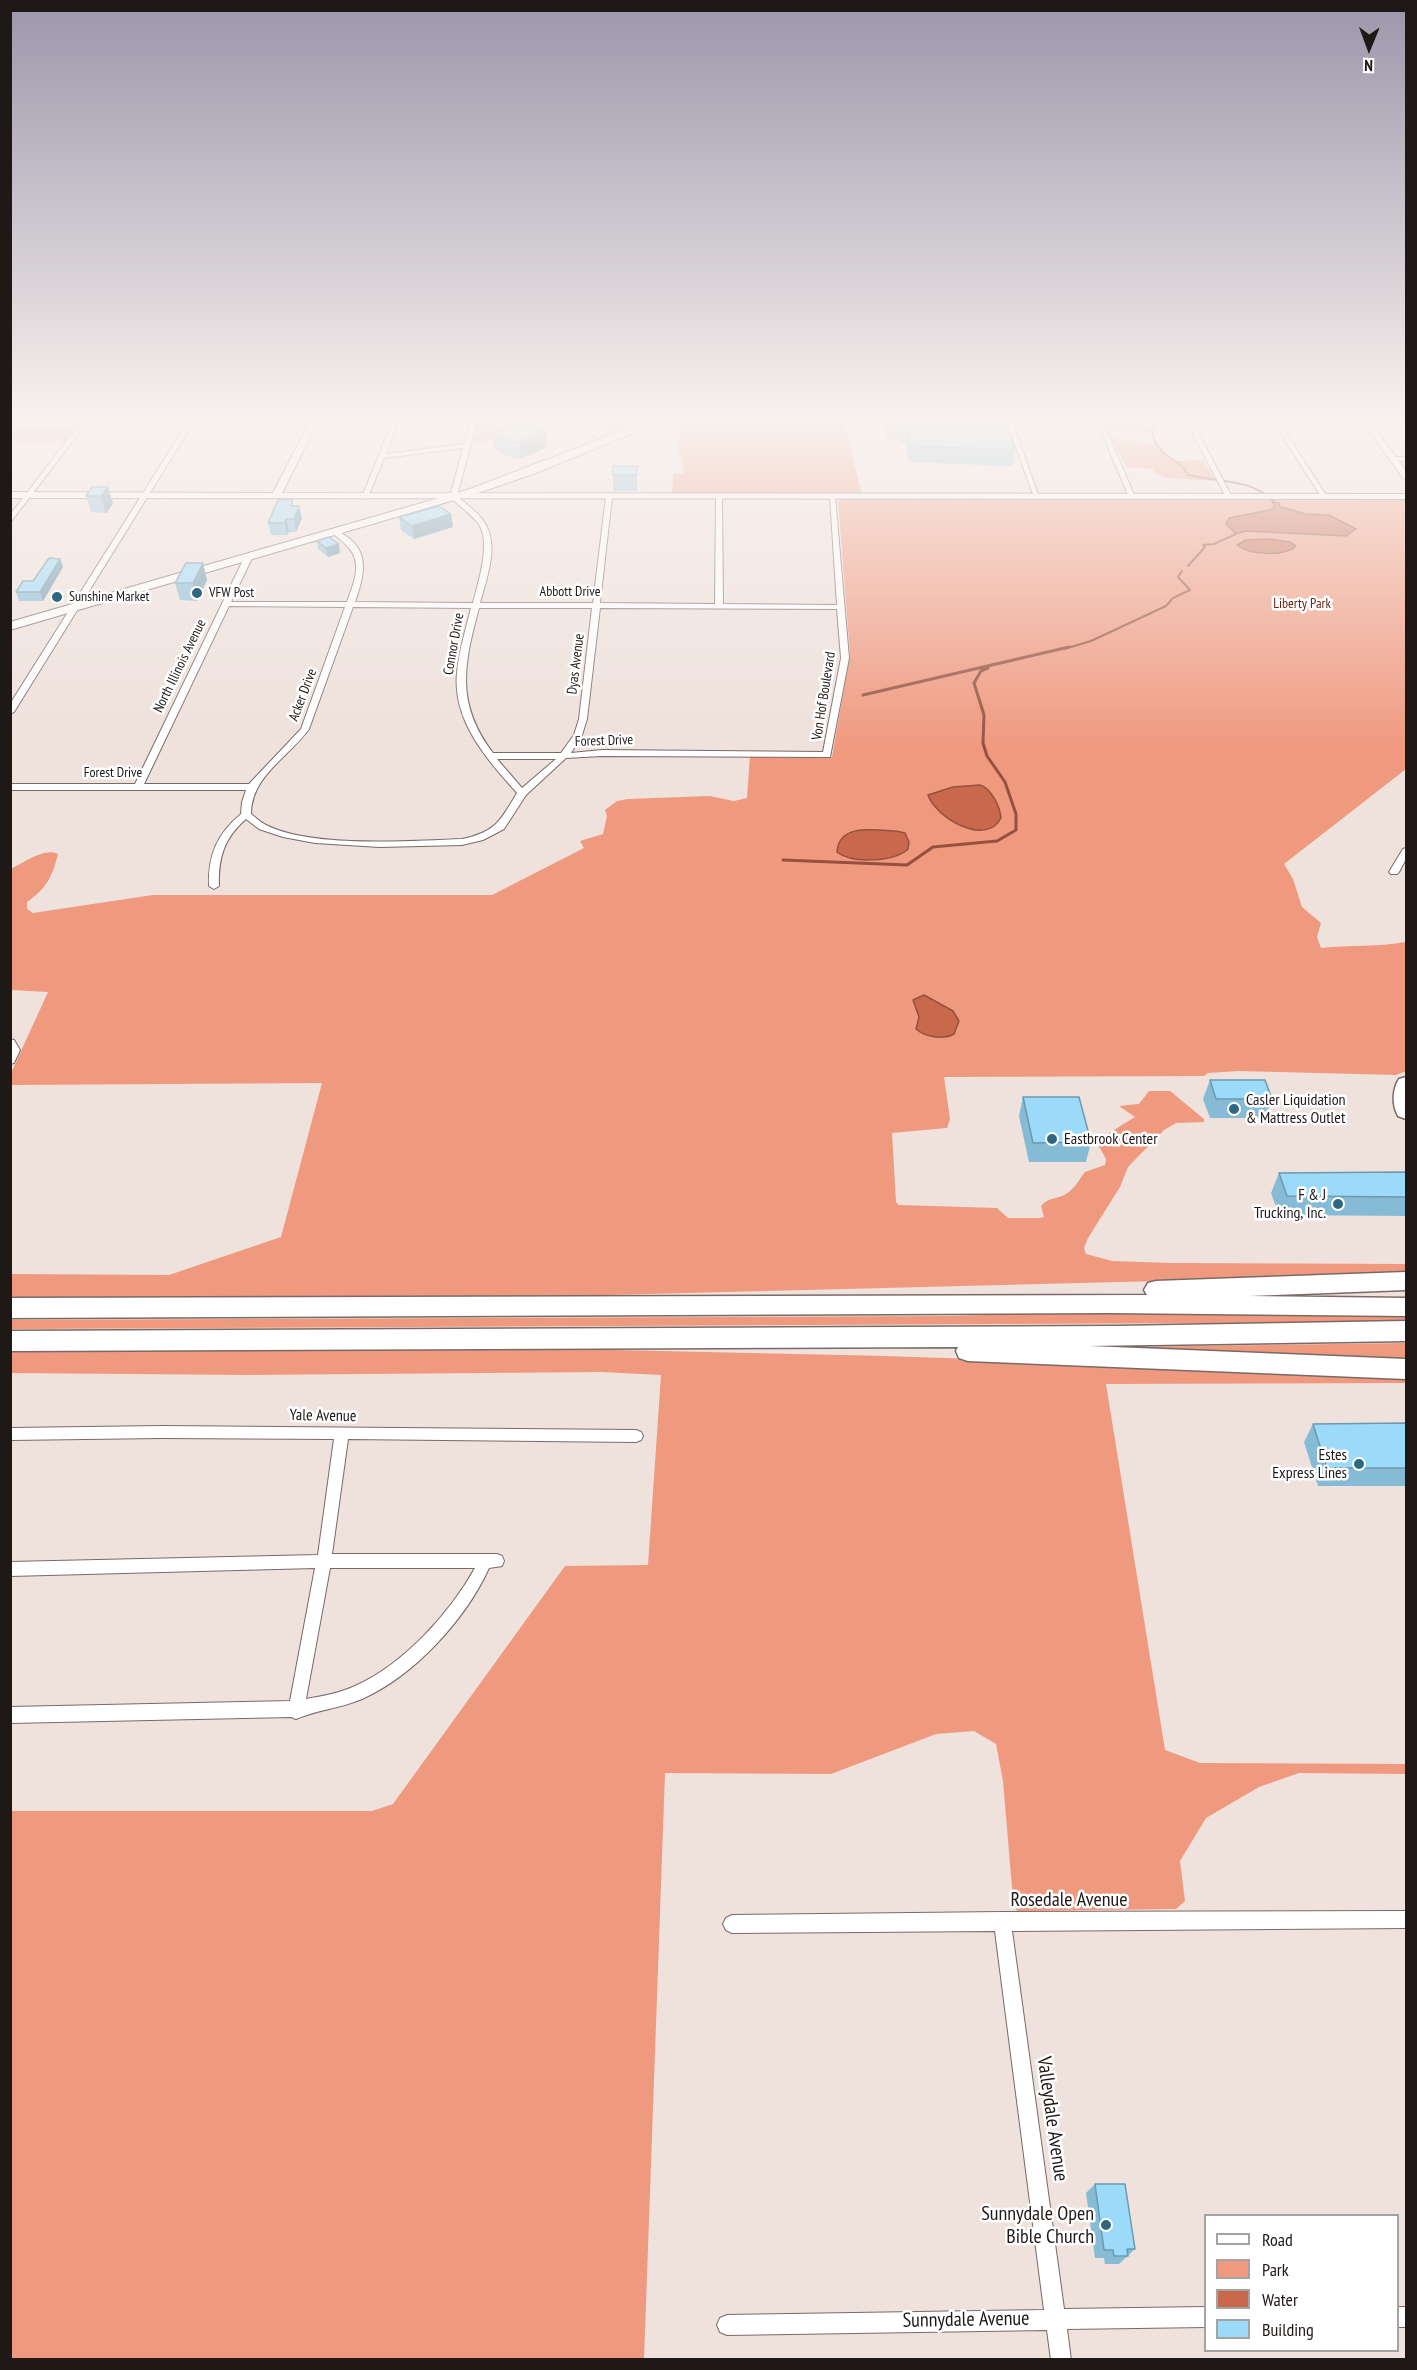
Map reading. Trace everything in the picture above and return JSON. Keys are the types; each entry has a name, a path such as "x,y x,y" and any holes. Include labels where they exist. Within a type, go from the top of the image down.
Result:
{"highway":[{"path":"1407,1084 1404,1098 1407,1112"},
{"path":"654,1305 774,1299 1388,1284 1407,1281"},
{"path":"10,1308 654,1305 1407,1307"},
{"path":"10,1341 610,1339 1407,1331"},
{"path":"610,1339 658,1347 932,1349 1407,1369"}],"main road":[{"path":"10,626 350,528"}],"street":[{"path":"10,712 124,528"},
{"name":"Connor Drive","path":"482,528 486,534 487,555 464,649 461,691 470,724 490,756 522,793"},
{"name":"Dyas Avenue","path":"564,756 578,735 583,719 606,528"},
{"path":"719,528 719,606"},
{"name":"Von Hof Boulevard","path":"827,755 845,658 836,528"},
{"name":"Acker Drive","path":"251,787 293,747 305,729 351,604 362,563 354,548 335,532"},
{"name":"North Illinois Avenue","path":"138,787 248,558"},
{"name":"Abbott Drive","path":"226,604 842,607"},
{"path":"578,735 588,746 602,753"},
{"name":"Forest Drive","path":"246,816 264,829 305,840 462,842 480,838 501,827 522,793 564,756 602,753 827,755"},
{"path":"490,756 564,756"},
{"name":"Forest Drive","path":"10,787 251,787"},
{"path":"214,886 216,847 227,831 246,816 251,787"},
{"path":"1394,872 1407,851"},
{"path":"10,1043 14,1050 10,1060"},
{"path":"296,1711 324,1561 342,1435"},
{"name":"Yale Avenue","path":"12,1437 636,1436"},
{"path":"10,1569 324,1561 491,1561 473,1587 408,1664 364,1692 318,1707 296,1711 10,1715"},
{"name":"Rosedale Avenue","path":"732,1924 1407,1920"},
{"name":"Valleydale Avenue","path":"1002,1921 1061,2360"},
{"name":"Sunnydale Avenue","path":"727,2325 1204,2317"}],"green space":[{"name":"Liberty Park","path":"840,528 1406,528 1406,546 1403,547 1406,548 1406,769 1284,864 1293,879 1302,907 1321,923 1317,937 1321,948 1406,942 1406,1071 1396,1075 1239,1071 1208,1073 1204,1076 944,1077 950,1119 947,1128 892,1133 896,1202 899,1205 997,1208 1008,1218 1040,1218 1044,1217 1041,1206 1043,1203 1068,1193 1085,1172 1105,1165 1106,1159 1096,1141 1135,1117 1119,1106 1139,1104 1149,1091 1170,1091 1204,1119 1204,1122 1176,1123 1164,1130 1128,1167 1120,1187 1088,1238 1084,1248 1086,1254 1112,1261 1171,1263 1406,1264 1406,1271 1355,1276 569,1296 11,1299 11,1274 169,1275 281,1237 322,1083 11,1085 11,1073 48,992 11,990 11,869 41,854 53,852 58,854 48,881 27,902 27,909 33,913 153,895 492,895 584,848 580,841 603,834 607,816 605,810 617,801 710,796 734,801 747,798 750,756 832,757 850,654"},
{"path":"1053,1313 1406,1315 1406,1322 11,1329 10,1320 951,1316"},
{"path":"1406,1343 1406,1362 1124,1347"},
{"path":"569,1349 886,1356 1406,1374 1406,1383 1106,1384 1165,1750 1200,1763 1406,1764 1406,1774 1299,1773 1259,1787 1206,1818 1180,1861 1185,1901 1176,1909 1017,1911 1013,1899 1003,1781 996,1744 974,1731 936,1734 831,1774 665,1773 644,2359 11,2359 11,1811 372,1811 393,1804 565,1566 648,1565 661,1375 602,1372 247,1375 11,1373 11,1351"}],"water":[{"path":"1230,528 1356,529 1346,536 1245,531 1236,534"},
{"path":"1269,539 1290,542 1296,546 1284,552 1258,553 1237,545 1246,540"},
{"path":"980,785 988,790 995,799 1001,818 994,826 984,830 973,830 951,820 933,804 928,795 953,787"},
{"path":"859,830 905,833 909,842 908,849 893,857 862,860 837,852 839,843 851,832"},
{"path":"924,995 953,1011 959,1021 954,1034 934,1037 916,1029 919,1017 913,1000"}],"building":[{"path":"329,537 339,544 326,548 317,541"},
{"path":"49,558 60,559 40,592 16,592 23,581 33,581"},
{"path":"186,563 203,563 193,583 175,583"},
{"path":"1210,1080 1265,1080 1272,1099 1216,1099"},
{"path":"1023,1097 1079,1097 1091,1142 1033,1143"},
{"path":"1406,1172 1407,1197 1287,1196 1279,1173"},
{"path":"1407,1423 1407,1468 1327,1468 1313,1424"},
{"path":"1095,2184 1125,2184 1135,2249 1127,2249 1128,2256 1114,2256 1113,2250 1104,2250"}],"waterway":[{"path":"1188,566 1205,547 1203,545 1214,544 1236,534"},
{"path":"1064,649 1091,641 1166,606 1173,598 1190,590 1178,577 1182,571"},
{"path":"863,695 1069,647"},
{"path":"783,860 907,865 933,847 997,841 1016,830 1016,814 1005,782 987,756 983,743 984,715 974,683 981,671 988,668"}],"place":[{"name":"VFW Post","path":"197,593"},
{"name":"Sunshine Market","path":"57,597"},
{"name":"Casler Liquidation & Mattress Outlet","path":"1234,1109"},
{"name":"Eastbrook Center","path":"1052,1139"},
{"name":"F & J Trucking, Inc.","path":"1338,1204"},
{"name":"Estes Express Lines","path":"1359,1464"},
{"name":"Sunnydale Open Bible Church","path":"1106,2225"}]}
